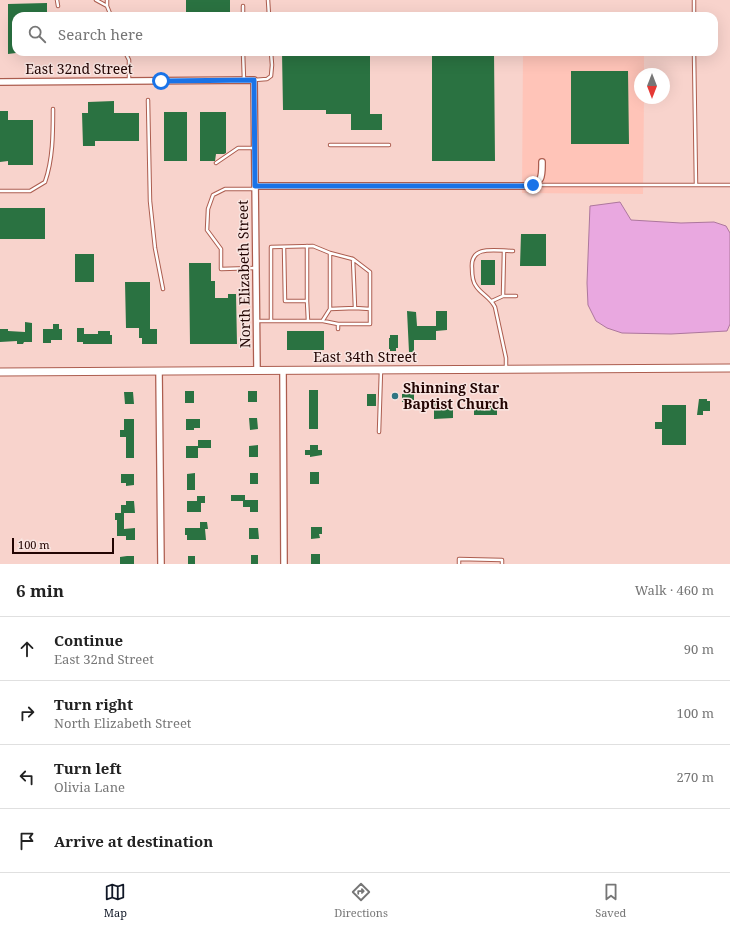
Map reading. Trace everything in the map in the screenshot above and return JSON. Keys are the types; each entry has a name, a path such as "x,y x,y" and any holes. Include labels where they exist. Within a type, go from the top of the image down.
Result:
{"main road":[{"name":"East 34th Street","path":"0,372 730,368"}],"street":[{"name":"East 32nd Street","path":"0,82 254,80"},
{"name":"North Elizabeth Street","path":"254,80 257,370"},
{"path":"255,188 532,185 539,181 542,177 542,162"},
{"path":"283,370 284,564"},
{"path":"159,371 161,564"}],"lane":[{"path":"57,0 58,6"},
{"path":"96,0 107,6"},
{"path":"107,0 109,12"},
{"path":"268,0 269,12"},
{"path":"694,0 694,12"},
{"path":"243,6 243,12"},
{"path":"128,56 129,60 129,81"},
{"path":"243,56 244,80"},
{"path":"254,80 267,79 271,76 271,56"},
{"path":"694,56 696,185"},
{"path":"148,100 150,201 155,248 163,289"},
{"path":"0,191 30,191 45,182 49,171 53,109"},
{"path":"330,145 388,144"},
{"path":"216,163 238,148 254,148"},
{"path":"532,185 730,185"},
{"path":"255,188 225,189 213,195 208,209 207,230 221,249 221,269 256,268"},
{"path":"307,246 308,321"},
{"path":"256,321 271,321 308,321 323,321 338,324 370,324 370,272 353,259 330,253 313,246 271,247 271,321"},
{"path":"284,247 285,301 307,301"},
{"path":"506,369 506,358 495,307 492,301 476,287 472,277 471,262 474,255 480,251 513,251"},
{"path":"503,296 504,251"},
{"path":"323,321 330,309 330,253"},
{"path":"353,259 355,308"},
{"path":"492,301 503,296 516,296"},
{"path":"330,309 370,309"},
{"path":"338,324 338,329"},
{"path":"379,432 381,370"},
{"path":"459,564 459,559 502,560 502,564"}],"shaded area":[{"path":"523,56 644,56 644,68 634,68 634,104 644,104 643,194 522,193"},
{"path":"620,202 631,220 681,223 714,222 726,226 730,233 730,324 727,331 671,334 622,333 607,328 596,321 588,305 587,283 590,206"}],"building":[{"path":"186,0 230,0 230,12 186,12"},
{"path":"47,3 47,12 12,12 12,54 8,54 8,4"},
{"path":"282,56 370,56 370,114 382,114 382,130 351,130 351,114 326,114 326,110 283,110"},
{"path":"432,56 494,56 495,161 432,161"},
{"path":"571,71 628,71 629,144 571,144"},
{"path":"114,101 114,113 139,113 139,141 95,141 95,146 83,146 82,113 88,113 88,102"},
{"path":"0,111 8,111 8,120 33,120 33,165 8,165 8,161 0,162"},
{"path":"164,112 187,112 187,161 164,161"},
{"path":"200,112 226,112 226,153 216,154 215,161 200,161"},
{"path":"0,208 45,208 45,239 0,239"},
{"path":"521,234 546,234 546,266 520,266"},
{"path":"75,254 94,254 94,282 75,282"},
{"path":"481,260 495,260 495,285 481,285"},
{"path":"189,263 211,263 211,281 215,281 215,298 228,298 228,294 236,294 237,344 190,344"},
{"path":"125,282 150,282 150,329 157,329 157,344 142,344 142,338 139,338 139,328 126,328"},
{"path":"407,311 416,312 417,326 436,326 436,340 414,340 414,352 409,352"},
{"path":"436,311 447,311 447,330 436,331"},
{"path":"25,322 32,323 32,342 17,344 17,341 0,342 0,329 25,332"},
{"path":"53,324 59,324 59,329 62,329 62,340 51,340 51,343 43,343 43,329 53,329"},
{"path":"77,328 84,328 84,334 98,334 98,331 110,331 110,335 112,335 112,344 83,344 83,342 77,342"},
{"path":"287,331 324,331 324,350 287,350"},
{"path":"390,335 398,335 398,348 396,348 396,351 390,351 389,349"},
{"path":"309,390 318,390 318,429 309,429"},
{"path":"185,391 194,391 194,403 185,403"},
{"path":"248,391 257,391 257,402 248,402"},
{"path":"124,392 133,392 134,404 125,404"},
{"path":"367,394 376,394 376,406 367,406"},
{"path":"402,394 414,394 414,400 412,400 412,402 402,402"},
{"path":"699,399 707,399 707,401 710,401 710,411 703,411 703,415 697,415"},
{"path":"434,403 442,403 442,408 453,408 453,418 434,419"},
{"path":"662,405 686,405 686,445 662,445 662,429 655,429 655,422 662,422"},
{"path":"474,406 491,406 491,408 497,408 497,415 474,415"},
{"path":"249,418 257,418 258,429 250,430"},
{"path":"124,419 134,419 134,458 126,458 126,437 120,437 120,430 124,430"},
{"path":"186,419 200,419 200,428 186,430"},
{"path":"198,440 211,440 211,448 198,448 198,458 186,458 186,446 198,446"},
{"path":"258,445 258,457 249,457 249,446"},
{"path":"310,445 318,445 318,450 322,450 322,455 310,457 310,455 305,455 305,450 310,450"},
{"path":"310,472 319,472 319,484 310,484"},
{"path":"195,473 195,490 187,490 187,474"},
{"path":"250,473 258,473 258,484 250,484"},
{"path":"121,474 134,474 134,485 126,486 126,483 121,483"},
{"path":"231,495 245,495 245,500 258,500 258,512 250,512 250,507 243,507 243,501 231,501"},
{"path":"197,496 205,496 205,503 201,503 201,512 187,512 187,501 197,501"},
{"path":"126,501 134,501 135,513 121,513 121,505 126,505"},
{"path":"115,513 124,513 124,529 135,528 135,540 126,540 126,536 117,536 117,520 115,520"},
{"path":"200,522 207,522 208,529 205,529 206,540 187,540 185,528 200,528"},
{"path":"311,527 322,527 322,534 319,534 320,538 311,539"},
{"path":"249,528 258,528 259,539 249,539"},
{"path":"311,554 320,554 320,564 311,564"},
{"path":"251,555 258,555 258,564 251,564"},
{"path":"134,556 134,564 120,564 120,557"},
{"path":"188,556 195,556 195,564 188,564"}],"place":[{"name":"Shinning Star Baptist Church","path":"395,396"}],"route":[{"path":"161,81 254,80 255,186 533,185"}]}
